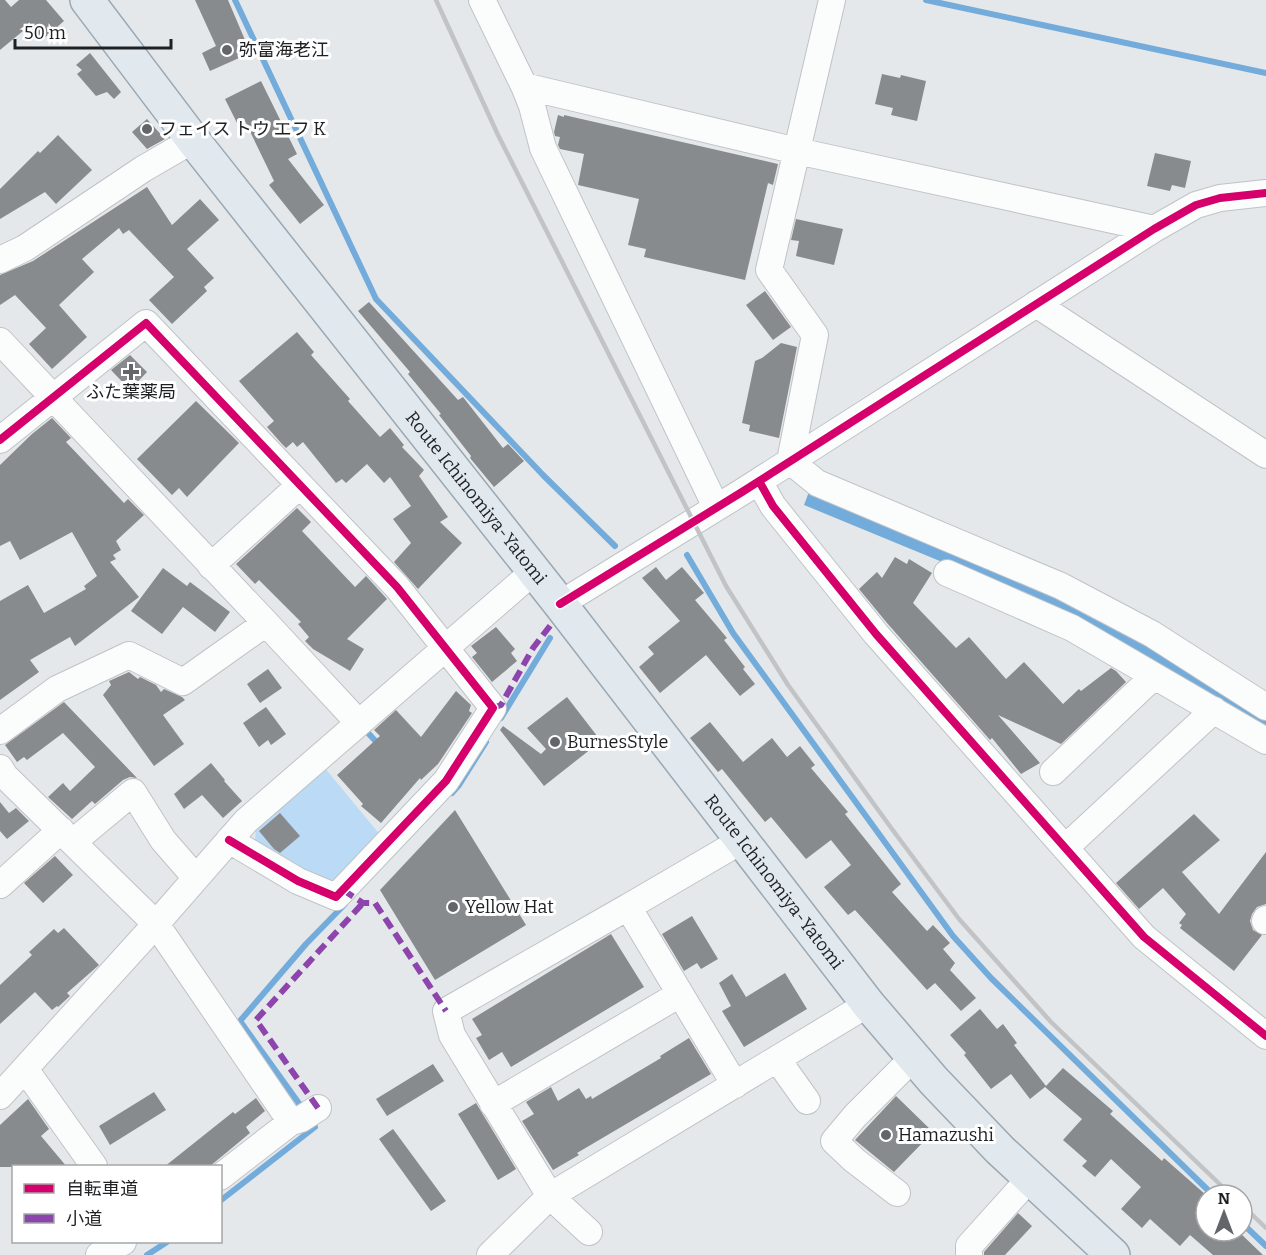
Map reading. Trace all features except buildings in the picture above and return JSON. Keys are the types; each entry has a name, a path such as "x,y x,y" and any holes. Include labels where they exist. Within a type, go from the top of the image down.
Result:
{"main road":[{"name":"Route Ichinomiya-Yatomi","path":"87,0 193,140 560,604 868,1004 1000,1150 1113,1255"}],"street":[{"path":"482,0 524,86 543,148 716,507"},
{"path":"790,461 815,335 770,270 832,0"},
{"path":"524,86 797,151 1154,229"},
{"path":"0,260 25,248 143,169 193,140"},
{"path":"560,604 759,481 1154,229 1196,205 1265,187"},
{"path":"1036,304 1266,454"},
{"path":"0,440 146,323 397,587 493,708 446,781 336,897 298,881 229,840"},
{"path":"0,340 358,722"},
{"path":"790,461 817,483 1266,741"},
{"path":"759,481 773,506 876,634 1144,937 1266,1036"},
{"path":"211,566 300,485"},
{"path":"966,567 1061,586 1152,634 1266,707"},
{"path":"0,1096 246,821 533,572"},
{"path":"0,731 57,688 129,655 183,682 266,623"},
{"path":"1053,772 1154,676"},
{"path":"1065,848 1214,710"},
{"path":"0,768 5,776 156,924 303,1116 222,1176"},
{"path":"0,885 133,792 163,840 196,878"},
{"path":"588,1232 550,1196 452,1035 446,1011 741,841"},
{"path":"628,907 735,1085"},
{"path":"493,1104 680,994"},
{"path":"490,1255 550,1196 868,1004"},
{"path":"897,1193 854,1160 834,1141 855,1116 914,1057"},
{"path":"777,1059 807,1101"},
{"path":"25,1069 93,1165"},
{"path":"969,1255 969,1246 1030,1178"},
{"path":"99,1255 121,1243"}],"shaded area":[{"path":"324,767 381,836 339,879 325,883 288,864 255,840 256,828"}],"water":[{"path":"810,489 1078,602 1266,713 1266,731 1049,606 804,505"}],"waterway":[{"path":"235,0 376,299 543,475 615,546"},
{"path":"926,0 1266,73"},
{"path":"687,555 733,633 953,936 991,978 1201,1183"},
{"path":"501,718 550,638"},
{"path":"369,734 381,747"},
{"path":"452,793 486,742"},
{"path":"303,1109 240,1021 306,944 345,904"},
{"path":"222,1199 315,1127 310,1120"},
{"path":"1254,1234 1266,1246"},
{"path":"147,1255 165,1243"}],"railway":[{"path":"436,0 498,135 726,586 788,685 959,919 1051,1022 1219,1183"},
{"path":"1254,1216 1266,1228"}],"marked path":[{"path":"493,708 501,705 533,648 553,622"},
{"path":"343,890 363,903 375,903 446,1011"},
{"path":"318,1108 256,1020 363,903"}],"cycle path":[{"path":"560,604 742,492 1154,229 1196,205 1220,198 1266,193"},
{"path":"0,440 146,323 397,587 493,708 446,781 336,897 298,881 229,840"},
{"path":"759,481 773,506 876,634 1144,937 1266,1036"}],"place":[{"name":"弥富海老江","path":"227,50"},
{"name":"フェイス トウ エフ K","path":"147,129"},
{"name":"ふた葉薬局","path":"131,372"},
{"name":"BurnesStyle","path":"555,742"},
{"name":"Yellow Hat","path":"453,907"},
{"name":"Hamazushi","path":"886,1135"}]}
